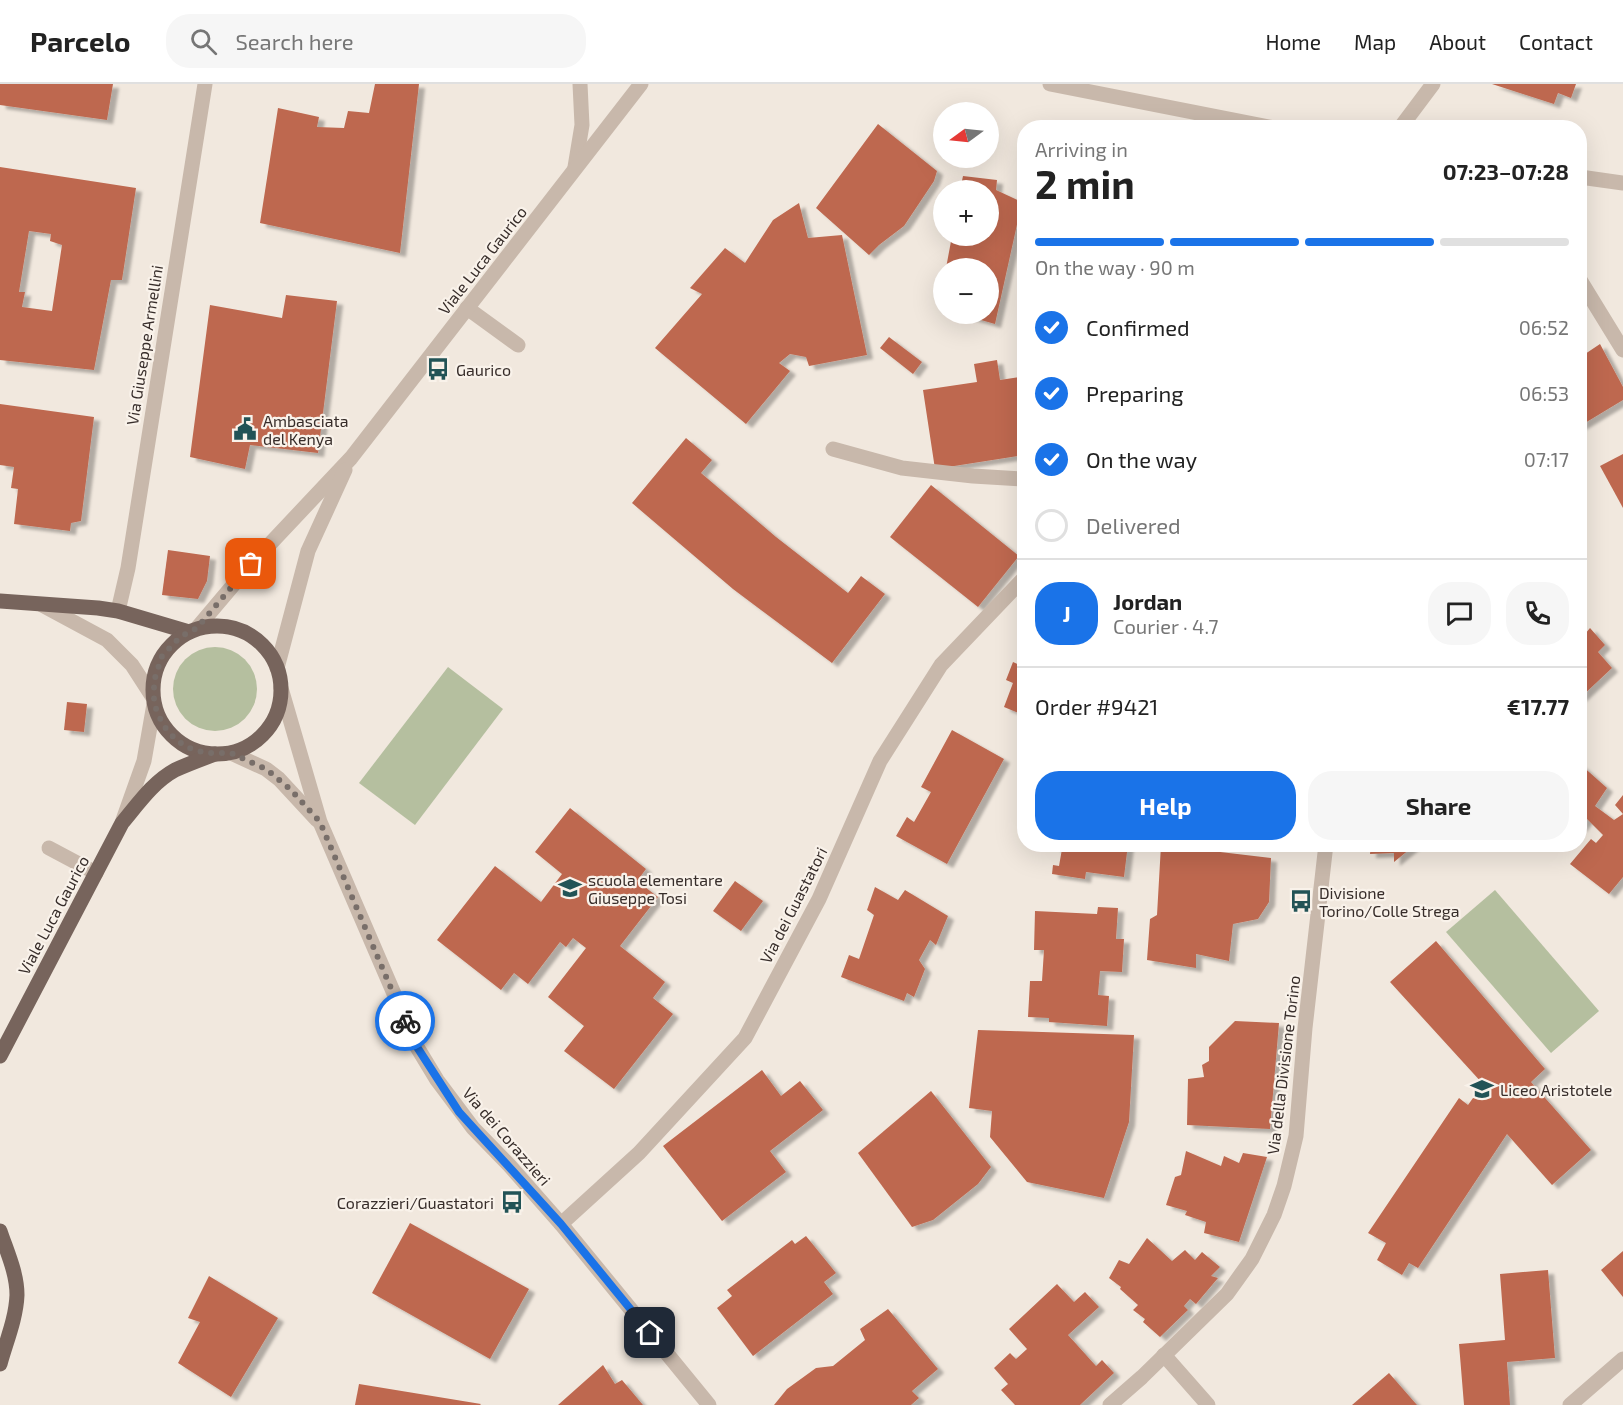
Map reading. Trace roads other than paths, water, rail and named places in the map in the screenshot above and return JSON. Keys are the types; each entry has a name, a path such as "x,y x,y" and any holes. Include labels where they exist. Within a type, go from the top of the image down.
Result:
{"main road":[{"path":"0,601 118,611 193,630 223,626 248,634 268,652 277,668 280,688 279,703 269,726 252,743 231,753 215,754 197,751 176,740 163,725 153,700 155,672 162,656 174,642 193,630"},
{"name":"Viale Luca Gaurico","path":"0,1056 122,823 150,790 166,776 185,765 215,754"},
{"path":"0,1231 13,1269 17,1296 13,1323 1,1353"}],"street":[{"name":"Via Giuseppe Armellini","path":"118,611 128,568 205,84"},
{"path":"574,171 582,125 580,84"},
{"name":"Viale Luca Gaurico","path":"193,630 251,564 351,458 641,84"},
{"path":"1050,84 1233,120"},
{"path":"1406,120 1433,84"},
{"path":"1587,178 1623,183"},
{"path":"1587,291 1623,350"},
{"path":"467,308 518,345"},
{"path":"833,449 902,468 1017,479"},
{"name":"Viale Luca Gaurico","path":"277,668 308,551 351,458"},
{"name":"Via dei Guastatori","path":"561,1224 639,1153 745,1038 819,899 880,761 941,665 1017,585"},
{"path":"42,605 107,640 132,665 153,700"},
{"name":"Via dei Corazzieri","path":"280,688 320,822 417,1047 437,1080 473,1128 561,1224 709,1405"},
{"name":"Viale Luca Gaurico","path":"122,823 144,761 153,700"},
{"name":"Via dei Corazzieri","path":"231,753 266,769 279,779 320,822"},
{"path":"50,848 96,873"},
{"name":"Via della Divisione Torino","path":"1110,1405 1218,1304 1252,1259 1267,1232 1284,1186 1296,1136 1305,1028 1325,852"},
{"path":"1164,1355 1208,1405"},
{"path":"1570,1405 1623,1359"}],"place":[{"name":"Gaurico","path":"438,369"},
{"name":"Ambasciata del Kenya","path":"245,429"},
{"name":"scuola elementare Giuseppe Tosi","path":"570,888"},
{"name":"Divisione Torino/Colle Strega","path":"1301,901"},
{"name":"Liceo Aristotele","path":"1482,1089"},
{"name":"Corazzieri/Guastatori","path":"512,1202"}]}
